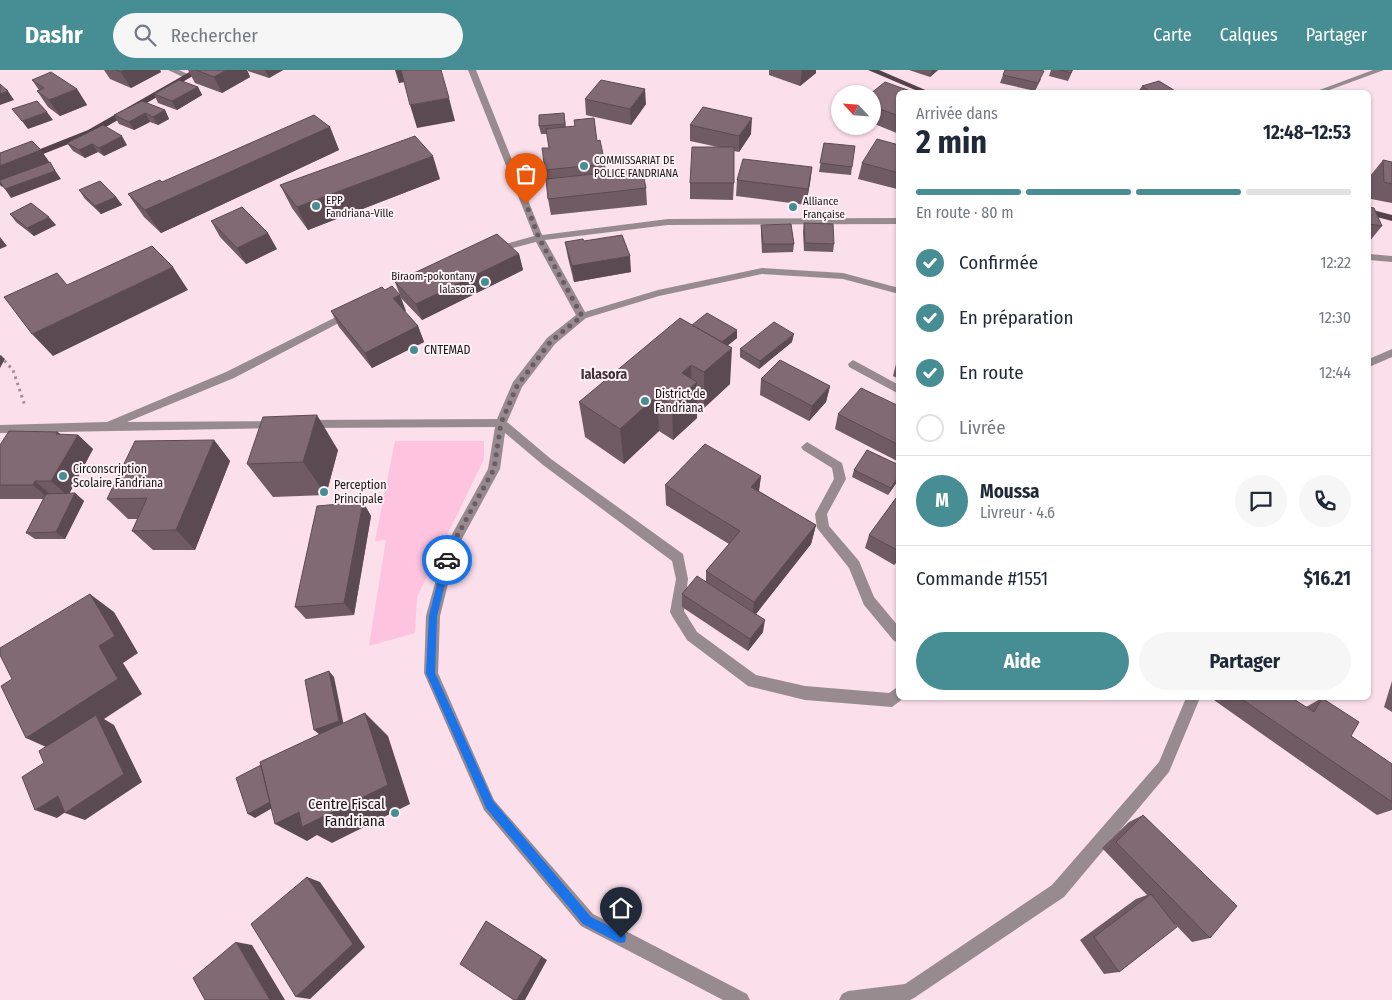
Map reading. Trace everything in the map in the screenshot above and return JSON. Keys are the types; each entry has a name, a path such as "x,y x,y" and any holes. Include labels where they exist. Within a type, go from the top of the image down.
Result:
{"main road":[{"path":"0,168 90,132 199,70"},
{"path":"872,70 921,90"},
{"path":"1371,213 1392,218"}],"street":[{"path":"172,70 188,76"},
{"path":"472,70 539,238 582,316"},
{"path":"1324,90 1380,70"},
{"path":"486,251 539,238 668,222 896,221"},
{"path":"1371,257 1392,259"},
{"path":"741,1000 587,920 489,805 431,673 433,616 451,547 494,469 501,423 517,386 551,341 582,316 658,293 762,271 843,276 896,290"},
{"path":"105,426 230,375 359,309"},
{"path":"1371,362 1392,353"},
{"path":"853,364 896,388"},
{"path":"0,429 105,426 501,423 546,462 678,558 682,579 677,612 692,636 753,681 805,693 892,700 896,696"},
{"path":"807,447 838,466 840,479 822,514 823,528 854,565 869,601 896,634"},
{"path":"848,1000 908,992 1058,891 1164,767 1192,700"}],"path":[{"path":"0,356 13,370 32,428"}],"shaded area":[{"path":"395,441 484,441 484,459 417,597 415,633 369,646 386,540 375,541"}],"building":[{"path":"196,70 227,70 214,77"},
{"path":"401,70 441,70 449,98 410,105"},
{"path":"1005,70 1044,71 1038,83 1003,75"},
{"path":"1060,70 1072,70 1071,73"},
{"path":"51,72 77,89 49,100 37,91 44,88 32,80"},
{"path":"179,80 198,87 172,101 154,94"},
{"path":"601,80 645,89 630,109 585,99"},
{"path":"1159,81 1174,90 1148,90 1142,86"},
{"path":"885,82 907,90 896,90 896,115 881,109 881,85"},
{"path":"0,84 8,91 0,94"},
{"path":"37,101 47,112 22,121 12,109"},
{"path":"142,101 165,110 153,117 145,113 129,122 114,115"},
{"path":"703,107 752,118 739,136 690,125"},
{"path":"564,113 565,124 539,126 539,115"},
{"path":"314,115 330,127 145,210 128,194 160,180 162,182"},
{"path":"594,118 597,141 600,140 605,164 545,170 542,148 549,148 546,129 575,126 574,120"},
{"path":"103,125 122,136 99,148 92,144 79,150 67,143"},
{"path":"415,136 433,156 297,207 280,185"},
{"path":"877,139 896,144 896,172 862,163"},
{"path":"32,141 41,150 0,166 0,153"},
{"path":"824,143 855,146 852,167 820,163"},
{"path":"692,147 734,147 734,183 690,183"},
{"path":"743,159 812,167 808,189 737,180"},
{"path":"1383,160 1392,162 1392,184 1384,182"},
{"path":"50,162 55,171 5,189 0,182 0,180"},
{"path":"642,169 646,188 548,199 546,179"},
{"path":"100,181 116,197 95,206 79,190"},
{"path":"31,203 49,217 27,228 10,214"},
{"path":"242,207 268,233 237,248 211,221"},
{"path":"1371,207 1374,208 1382,226 1371,224"},
{"path":"804,223 833,224 834,244 805,243"},
{"path":"791,224 794,244 763,244 761,225"},
{"path":"497,234 519,254 416,304 395,282"},
{"path":"622,235 630,256 572,266 565,242"},
{"path":"152,246 173,267 32,334 4,297 57,273 67,285"},
{"path":"392,286 400,295 393,298 418,326 365,353 331,311 382,287 385,290"},
{"path":"707,313 737,330 722,342 692,325"},
{"path":"680,318 732,348 704,372 691,365 682,373 697,382 672,405 657,396 620,429 579,402"},
{"path":"774,322 794,334 760,361 740,349"},
{"path":"780,360 830,386 812,406 761,379"},
{"path":"861,388 896,405 896,443 838,414"},
{"path":"317,415 303,462 247,464 263,417"},
{"path":"9,431 58,432 56,434 78,435 51,481 35,481 33,485 0,485 0,445"},
{"path":"214,440 176,530 132,531 147,498 107,499 135,441"},
{"path":"705,444 761,476 751,487 816,525 754,602 706,571 740,531 665,485"},
{"path":"867,450 896,464 896,480 891,488 854,470"},
{"path":"75,493 56,532 26,533 46,494"},
{"path":"896,498 896,549 869,535"},
{"path":"363,502 344,603 295,607 317,506"},
{"path":"697,576 765,620 750,639 682,594"},
{"path":"90,594 115,636 99,646 118,679 26,738 1,686 12,679 0,655 0,648"},
{"path":"329,671 339,721 314,730 305,680"},
{"path":"1243,700 1295,700 1314,712 1321,700 1325,700 1359,722 1351,736 1392,764 1392,802"},
{"path":"365,713 388,785 302,827 299,812 275,824 260,762"},
{"path":"96,715 124,774 65,813 58,796 35,810 22,777 44,763 39,751"},
{"path":"261,765 270,802 248,814 236,778"},
{"path":"1143,815 1237,906 1210,938 1116,842"},
{"path":"307,877 353,944 296,997 251,924"},
{"path":"1151,894 1177,927 1119,972 1094,937"},
{"path":"486,921 542,957 517,1000 514,1000 460,964"},
{"path":"236,942 270,1000 205,1000 193,978"}],"way so far":[{"path":"447,560 451,547 494,469 501,423 517,386 551,341 582,316 539,238 526,204"}],"place":[{"name":"COMMISSARIAT DE POLICE FANDRIANA","path":"584,166"},
{"name":"EPP Fandriana-Ville","path":"316,206"},
{"name":"Alliance Française","path":"793,207"},
{"name":"Biraom-pokontany Ialasora","path":"485,282"},
{"name":"CNTEMAD","path":"414,350"},
{"name":"District de Fandriana","path":"645,401"},
{"name":"Circonscription Scolaire Fandriana","path":"63,476"},
{"name":"Perception Principale","path":"324,492"},
{"name":"Centre Fiscal Fandriana","path":"395,813"}],"district":[{"name":"Ialasora","path":"604,374"}],"route":[{"path":"447,560 433,616 431,673 489,805 587,920 621,938"}]}
